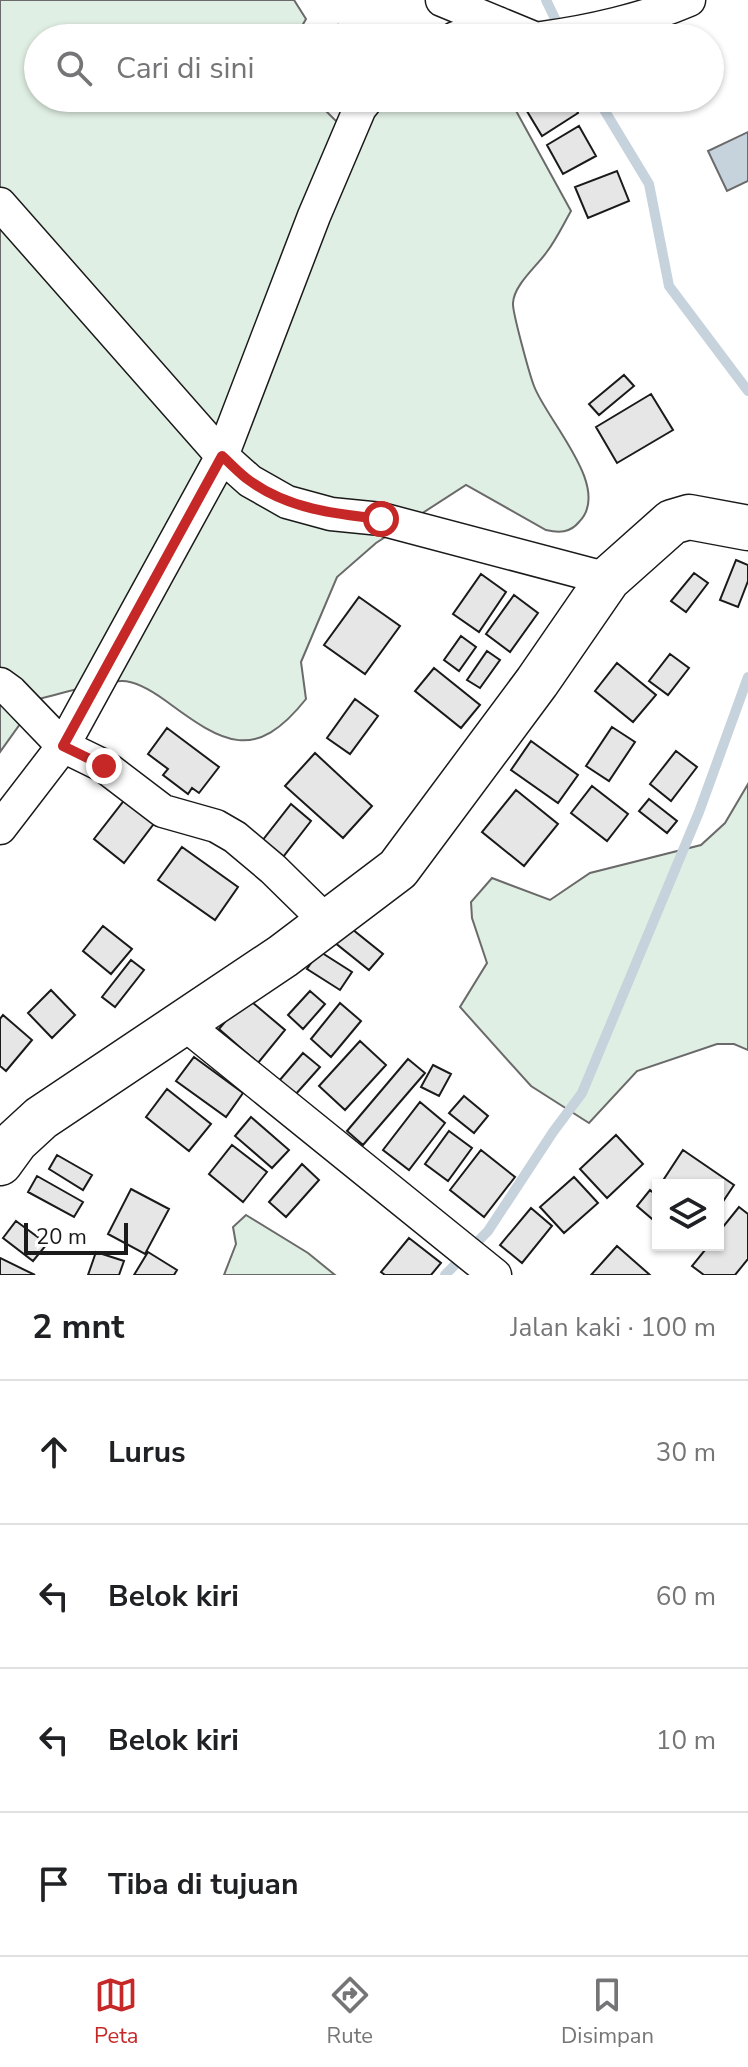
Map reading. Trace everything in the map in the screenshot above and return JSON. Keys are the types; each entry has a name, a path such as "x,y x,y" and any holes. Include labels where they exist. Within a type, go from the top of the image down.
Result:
{"street":[{"path":"442,0 498,23"},
{"path":"614,24 664,11 689,0"},
{"path":"0,828 63,746 222,456 314,216 358,112"},
{"path":"0,204 222,456 250,481 287,502 331,514 381,519 608,579"},
{"path":"0,1163 16,1141 41,1118 283,956 381,884 414,850 608,579 672,522 689,517 748,528"},
{"path":"0,684 63,746 104,766 163,811 216,826 235,837 328,923"},
{"path":"182,1022 476,1260"}],"green space":[{"path":"0,0 294,0 306,19 303,24 24,24 24,112 327,112 342,127 364,112 517,112 571,211 550,248 521,283 513,303 534,386 583,473 588,491 587,508 579,522 564,531 546,530 466,485 376,543 337,577 301,662 306,699 288,719 255,739 239,740 222,736 151,691 122,681 38,699 0,752"},
{"path":"748,784 748,1050 734,1044 717,1044 637,1071 589,1123 531,1086 460,1007 487,963 472,918 471,902 492,878 550,900 590,873 701,845 725,823"},
{"path":"246,1215 308,1253 335,1275 224,1275 236,1244 233,1227"}],"shaded area":[{"path":"748,132 748,181 727,191 708,151"}],"building":[{"path":"527,112 577,112 578,113 542,136"},
{"path":"579,126 596,156 563,174 547,145"},
{"path":"617,171 629,201 588,218 575,187"},
{"path":"624,375 634,386 599,415 589,404"},
{"path":"651,394 673,430 617,463 596,427"},
{"path":"736,560 748,565 748,581 738,607 720,600"},
{"path":"694,573 708,583 686,612 671,601"},
{"path":"481,574 506,592 479,632 453,614"},
{"path":"514,595 538,613 510,652 486,634"},
{"path":"359,597 400,626 365,674 324,645"},
{"path":"461,636 476,647 459,671 444,660"},
{"path":"487,651 500,660 480,688 467,680"},
{"path":"670,654 689,668 668,695 649,681"},
{"path":"617,663 656,695 633,722 595,691"},
{"path":"434,668 480,705 461,728 415,691"},
{"path":"355,699 378,716 350,754 327,738"},
{"path":"612,727 635,742 609,781 586,766"},
{"path":"167,728 219,767 199,793 192,788 188,794 163,775 168,769 148,754"},
{"path":"531,741 578,775 558,803 511,770"},
{"path":"676,751 697,767 671,801 650,784"},
{"path":"315,753 372,806 343,838 285,786"},
{"path":"592,786 628,814 607,841 571,813"},
{"path":"516,790 558,824 524,866 482,832"},
{"path":"126,798 156,821 124,863 94,839"},
{"path":"649,799 677,821 667,833 639,811"},
{"path":"291,804 311,821 283,857 262,841"},
{"path":"182,847 238,887 215,920 158,880"},
{"path":"347,925 383,954 369,970 334,942"},
{"path":"103,926 132,949 111,974 83,951"},
{"path":"319,951 352,972 340,990 307,969"},
{"path":"131,960 144,970 115,1007 102,997"},
{"path":"51,990 75,1015 52,1038 28,1013"},
{"path":"310,991 325,1004 303,1029 288,1015"},
{"path":"246,997 285,1030 258,1063 219,1029"},
{"path":"340,1003 361,1021 331,1057 311,1039"},
{"path":"3,1015 32,1040 6,1071 0,1066 0,1019"},
{"path":"360,1041 386,1065 345,1110 319,1086"},
{"path":"303,1053 320,1067 295,1095 279,1081"},
{"path":"194,1057 243,1093 226,1117 176,1081"},
{"path":"408,1059 425,1073 363,1145 347,1131"},
{"path":"433,1065 451,1074 439,1096 421,1087"},
{"path":"167,1089 211,1124 189,1151 146,1117"},
{"path":"464,1096 488,1116 474,1133 449,1113"},
{"path":"420,1102 445,1123 409,1170 383,1150"},
{"path":"251,1117 289,1150 272,1168 235,1136"},
{"path":"449,1131 472,1148 448,1181 425,1164"},
{"path":"616,1135 643,1164 607,1198 580,1169"},
{"path":"232,1145 267,1172 243,1202 209,1174"},
{"path":"481,1150 515,1177 484,1217 450,1190"},
{"path":"683,1150 734,1185 724,1200 724,1179 664,1179"},
{"path":"57,1155 92,1175 83,1190 49,1169"},
{"path":"302,1164 319,1180 286,1217 269,1202"},
{"path":"37,1176 83,1202 74,1217 28,1192"},
{"path":"574,1177 598,1203 564,1233 540,1207"},
{"path":"131,1189 169,1209 145,1254 108,1234"},
{"path":"650,1190 652,1192 652,1219 637,1206"},
{"path":"739,1207 748,1214 748,1259 735,1275 704,1275 692,1266 704,1251 724,1251 724,1226"},
{"path":"531,1208 552,1226 522,1263 500,1245"},
{"path":"16,1221 47,1244 33,1261 3,1238"},
{"path":"409,1238 441,1263 431,1275 385,1275 381,1272"},
{"path":"617,1246 650,1275 591,1275"},
{"path":"96,1252 124,1261 119,1275 88,1275"},
{"path":"148,1252 177,1270 174,1275 134,1275"},
{"path":"0,1258 35,1275 0,1275"}],"waterway":[{"path":"546,0 558,24"},
{"path":"605,112 649,184 669,286 748,391"},
{"path":"445,1275 488,1231 582,1093 699,812 748,677"}],"route":[{"path":"104,766 63,746 222,456 250,481 287,502 331,514 381,519"}]}
